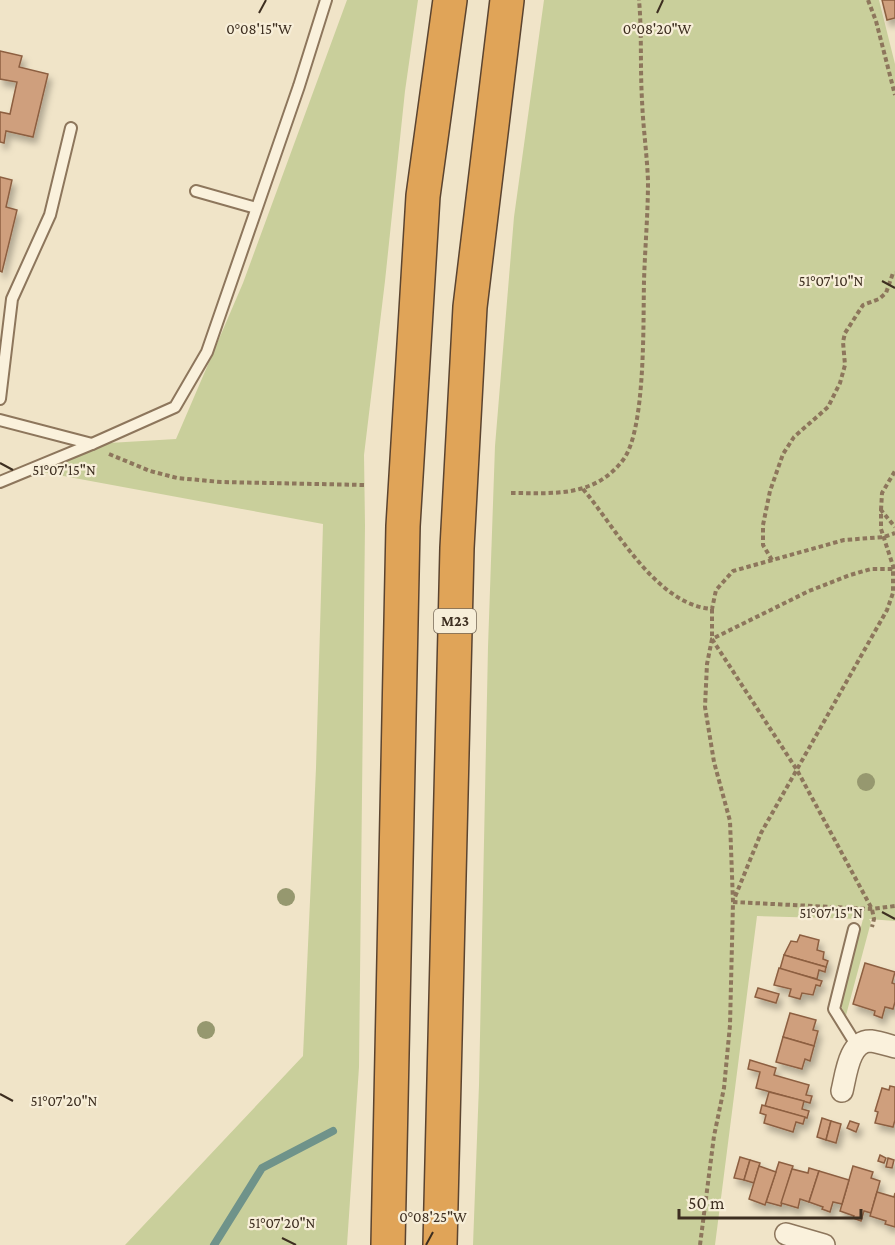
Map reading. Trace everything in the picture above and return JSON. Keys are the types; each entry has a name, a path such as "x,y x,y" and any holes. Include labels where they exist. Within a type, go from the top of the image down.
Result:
{"highway":[{"path":"388,1245 403,526 423,196 450,0"},
{"name":"M23","path":"440,1245 457,548 470,307 507,0"}],"street":[{"path":"842,1091 853,1052 857,1046 870,1041 895,1047"},
{"path":"786,1234 824,1245"}],"lane":[{"path":"0,482 175,407 207,351 326,0"},
{"path":"0,399 12,299 50,215 71,128"},
{"path":"196,191 256,208"},
{"path":"0,420 92,444"},
{"path":"854,929 834,1009 857,1046"}],"path":[{"path":"511,494 568,494 583,489 603,478 624,459 634,435 641,381 648,181 642,98 642,33 639,0"},
{"path":"868,0 876,21 895,95"},
{"path":"772,560 763,545 763,525 770,491 783,454 794,437 828,407 840,383 845,365 843,342 845,333 863,305 879,299 886,293 893,273 895,273"},
{"path":"92,444 123,461 177,478 221,482 365,485"},
{"path":"733,902 761,833 887,610 894,593 894,569 881,529 881,510 882,493 895,471"},
{"path":"583,489 646,571 686,602 712,609"},
{"path":"881,510 895,527"},
{"path":"700,1245 714,1136 724,1088 730,1024 733,902 730,821 714,762 705,707 707,664 712,639 712,609 716,590 733,571 844,540 884,537 895,533"},
{"path":"712,639 809,591 850,575 871,569 894,569"},
{"path":"712,639 797,770 872,909 874,919"},
{"path":"733,902 872,909 895,906"}],"green space":[{"path":"347,0 418,0 405,91 364,455 359,1067 347,1245 125,1245 303,1056 316,768 323,524 31,470 92,444 176,439 243,283"},
{"path":"544,0 879,0 895,64 895,921 869,919 871,922 845,1019 841,1004 863,919 757,916 715,1245 473,1245 495,446 514,217"}],"building":[{"path":"882,0 895,0 895,18 887,20"},
{"path":"0,51 22,56 19,67 48,74 33,137 6,131 4,143 0,142 0,112 10,114 17,82 0,79"},
{"path":"0,177 12,180 6,207 17,210 2,272 0,271"},
{"path":"800,935 819,940 817,950 824,952 823,959 828,961 826,967 784,955 791,941 797,942"},
{"path":"784,955 826,967 825,972 819,970 817,979 780,969"},
{"path":"865,963 895,972 892,983 895,984 895,1002 893,1009 885,1007 882,1018 874,1015 875,1011 853,1004"},
{"path":"779,968 822,981 820,986 816,985 813,995 802,993 800,999 789,996 791,989 774,985"},
{"path":"758,988 779,994 776,1003 755,997"},
{"path":"790,1013 816,1020 813,1030 818,1031 814,1046 783,1037"},
{"path":"783,1037 814,1046 810,1061 805,1059 802,1069 776,1062"},
{"path":"750,1060 776,1068 774,1075 809,1085 806,1095 812,1096 810,1103 756,1088 760,1072 748,1069"},
{"path":"890,1086 895,1087 893,1127 875,1123 878,1112 875,1111 882,1088 889,1090"},
{"path":"769,1092 804,1101 802,1109 809,1111 807,1118 765,1106"},
{"path":"762,1105 805,1117 803,1124 796,1122 793,1132 764,1123 766,1115 760,1113"},
{"path":"822,1118 831,1121 826,1140 817,1137"},
{"path":"831,1121 841,1124 836,1143 826,1140"},
{"path":"850,1121 859,1124 856,1132 847,1128"},
{"path":"880,1155 886,1158 884,1163 878,1161"},
{"path":"740,1157 750,1160 744,1180 734,1178"},
{"path":"888,1158 894,1160 892,1168 886,1167"},
{"path":"750,1160 760,1163 754,1183 744,1180"},
{"path":"779,1162 793,1166 781,1206 766,1202"},
{"path":"759,1166 776,1172 765,1205 749,1199"},
{"path":"853,1166 873,1172 871,1178 880,1181 871,1213 864,1211 861,1221 840,1211"},
{"path":"809,1168 819,1171 809,1202 800,1199 798,1208 781,1203 792,1169 808,1173"},
{"path":"819,1171 849,1180 842,1204 833,1202 830,1212 809,1202"},
{"path":"877,1192 894,1197 895,1193 895,1227 885,1224 886,1221 870,1216"}],"waterway":[{"path":"214,1245 262,1168 333,1131"}]}
